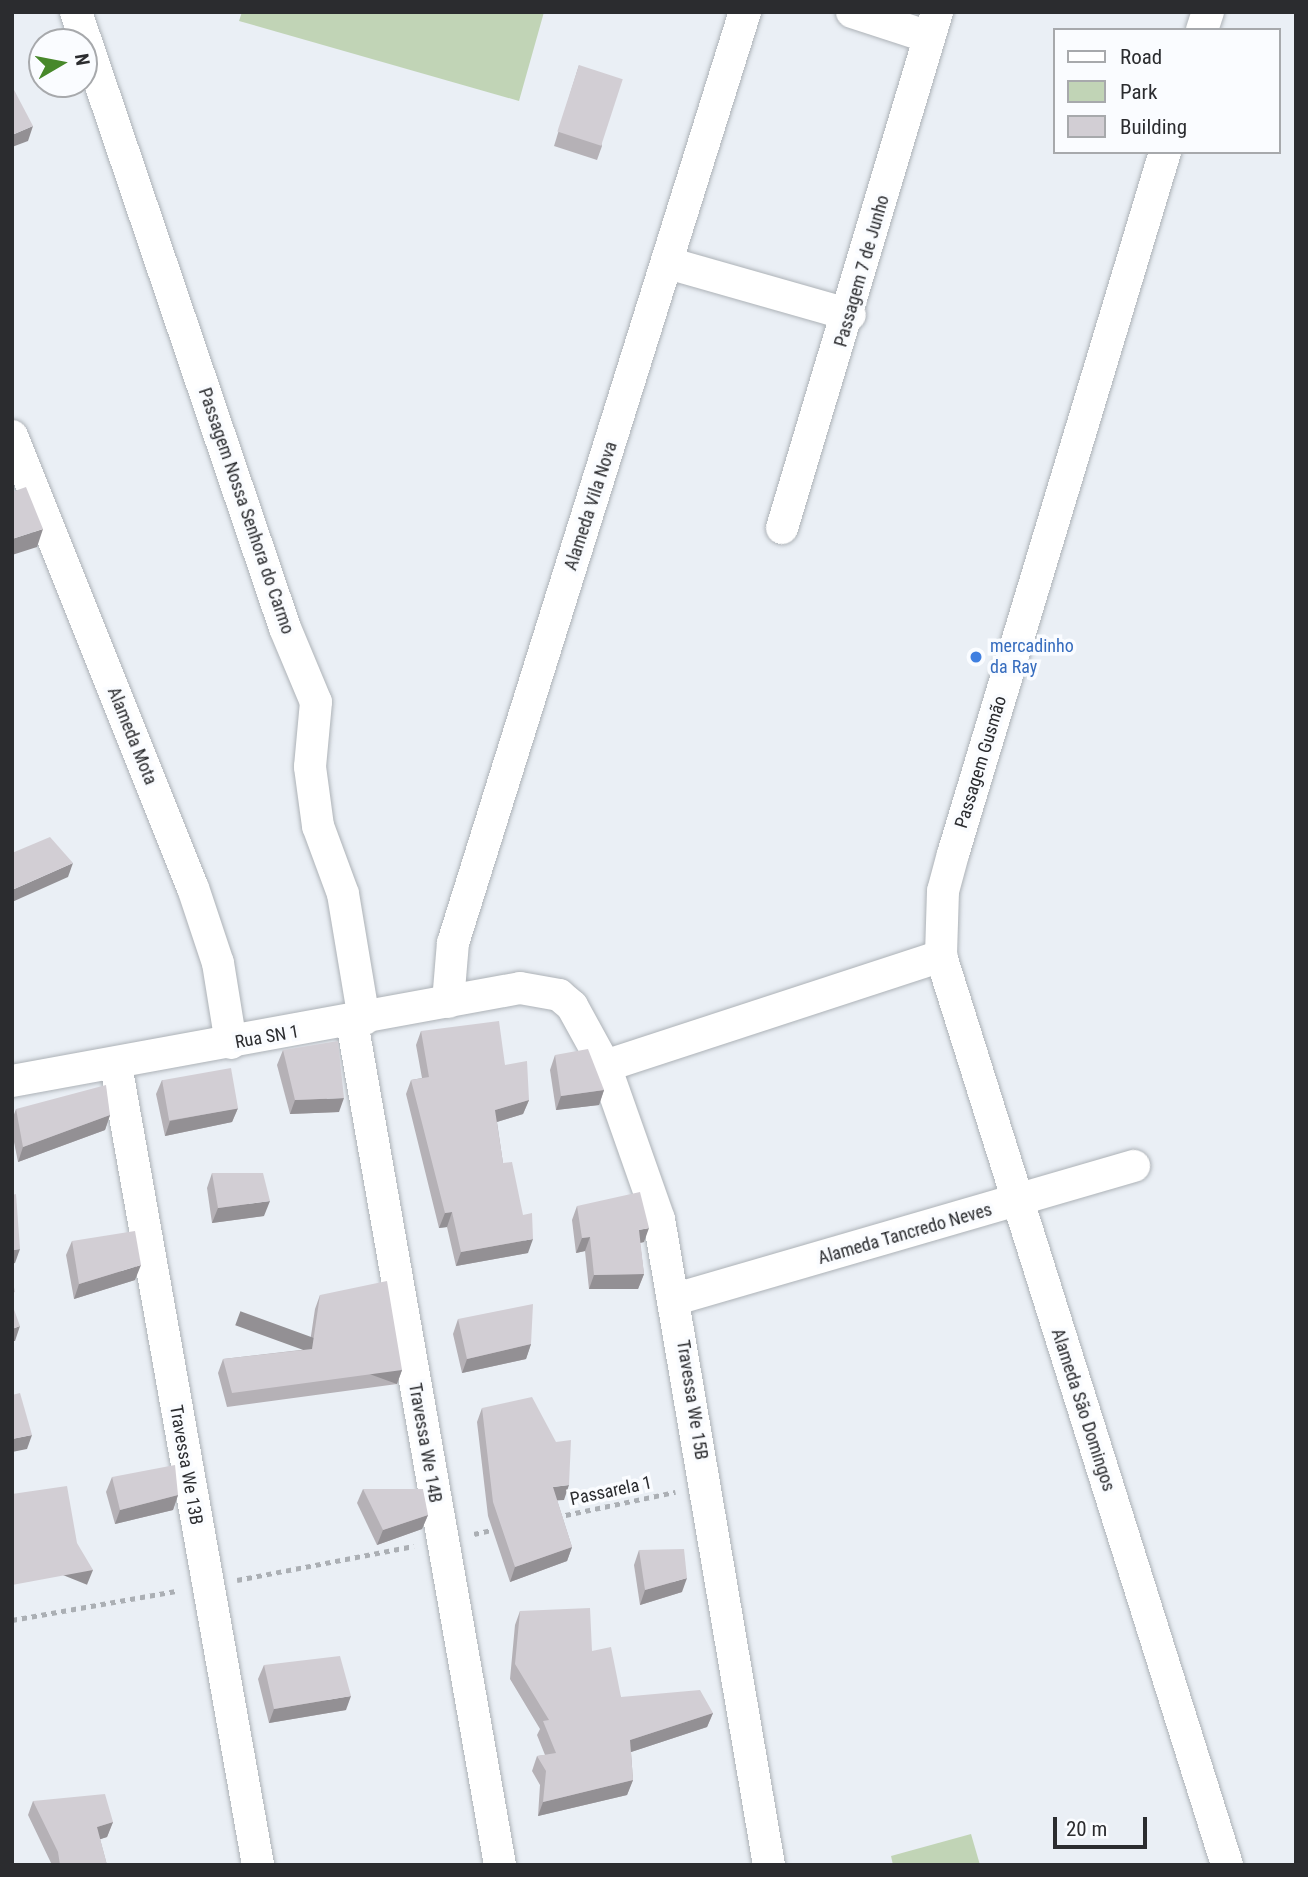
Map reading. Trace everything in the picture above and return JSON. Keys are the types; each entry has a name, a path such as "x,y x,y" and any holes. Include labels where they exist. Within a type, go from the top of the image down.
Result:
{"street":[{"name":"Passagem Nossa Senhora do Carmo","path":"76,12 285,628 316,702 310,767 318,826 343,894 358,1020"},
{"name":"Alameda Vila Nova","path":"448,1002 453,943 745,12"},
{"path":"852,12 933,25"},
{"name":"Passagem 7 de Junho","path":"782,528 850,315 933,25"},
{"name":"Passagem Gusmão","path":"941,956 943,891 953,853 1164,154"},
{"path":"668,263 850,315"},
{"name":"Alameda Mota","path":"12,436 193,888 218,964 231,1043"},
{"path":"605,1066 941,956"},
{"name":"Alameda São Domingos","path":"941,956 1227,1865"},
{"name":"Rua SN 1","path":"12,1081 116,1065 520,988"},
{"name":"Travessa We 15B","path":"520,988 559,995 572,1006 605,1066 659,1219 676,1299 769,1865"},
{"name":"Travessa We 14B","path":"358,1020 442,1541 500,1865"},
{"name":"Travessa We 13B","path":"116,1065 258,1865"},
{"name":"Alameda Tancredo Neves","path":"676,1299 1134,1166"}],"path":[{"name":"Passarela 1","path":"547,1519 705,1485"},
{"path":"442,1541 507,1527"}],"green space":[{"path":"242,12 544,12 519,101 239,21"},
{"path":"971,1834 980,1865 893,1865 891,1856"}],"building":[{"path":"579,65 623,79 601,146 557,132"},
{"path":"12,86 33,126 12,135"},
{"path":"26,487 43,529 12,539 12,492"},
{"path":"50,837 73,863 12,890 12,853"},
{"path":"499,1021 505,1065 527,1061 529,1100 495,1110 503,1163 512,1162 523,1215 532,1213 533,1239 461,1252 452,1212 445,1213 411,1080 429,1077 421,1031"},
{"path":"338,1041 344,1098 295,1100 283,1050"},
{"path":"588,1049 604,1090 561,1096 555,1055"},
{"path":"231,1068 238,1108 169,1121 162,1080"},
{"path":"106,1085 110,1115 23,1147 16,1109"},
{"path":"212,1173 263,1173 270,1201 218,1208"},
{"path":"640,1192 649,1228 639,1230 644,1274 594,1275 590,1237 582,1238 577,1206"},
{"path":"16,1194 20,1249 12,1250 12,1195"},
{"path":"135,1231 141,1265 79,1284 72,1241"},
{"path":"387,1281 402,1370 232,1393 223,1359 312,1349 320,1295"},
{"path":"12,1304 20,1326 12,1329"},
{"path":"533,1304 531,1344 467,1359 458,1319"},
{"path":"20,1393 32,1435 12,1439 12,1395"},
{"path":"532,1397 556,1442 571,1440 569,1485 553,1487 572,1547 515,1567 493,1502 482,1408"},
{"path":"175,1465 178,1495 120,1510 112,1477"},
{"path":"67,1486 77,1543 93,1570 12,1585 12,1494"},
{"path":"363,1489 423,1489 428,1515 383,1530"},
{"path":"684,1549 687,1578 645,1590 639,1550"},
{"path":"590,1608 592,1651 611,1647 621,1697 700,1690 713,1713 630,1740 633,1780 543,1802 546,1771 537,1756 556,1753 543,1721 549,1720 515,1664 520,1611"},
{"path":"340,1656 351,1696 274,1709 264,1665"},
{"path":"105,1794 113,1822 97,1827 107,1865 60,1865 58,1852 33,1801"}],"place":[{"name":"mercadinho da Ray","path":"976,657"}]}
